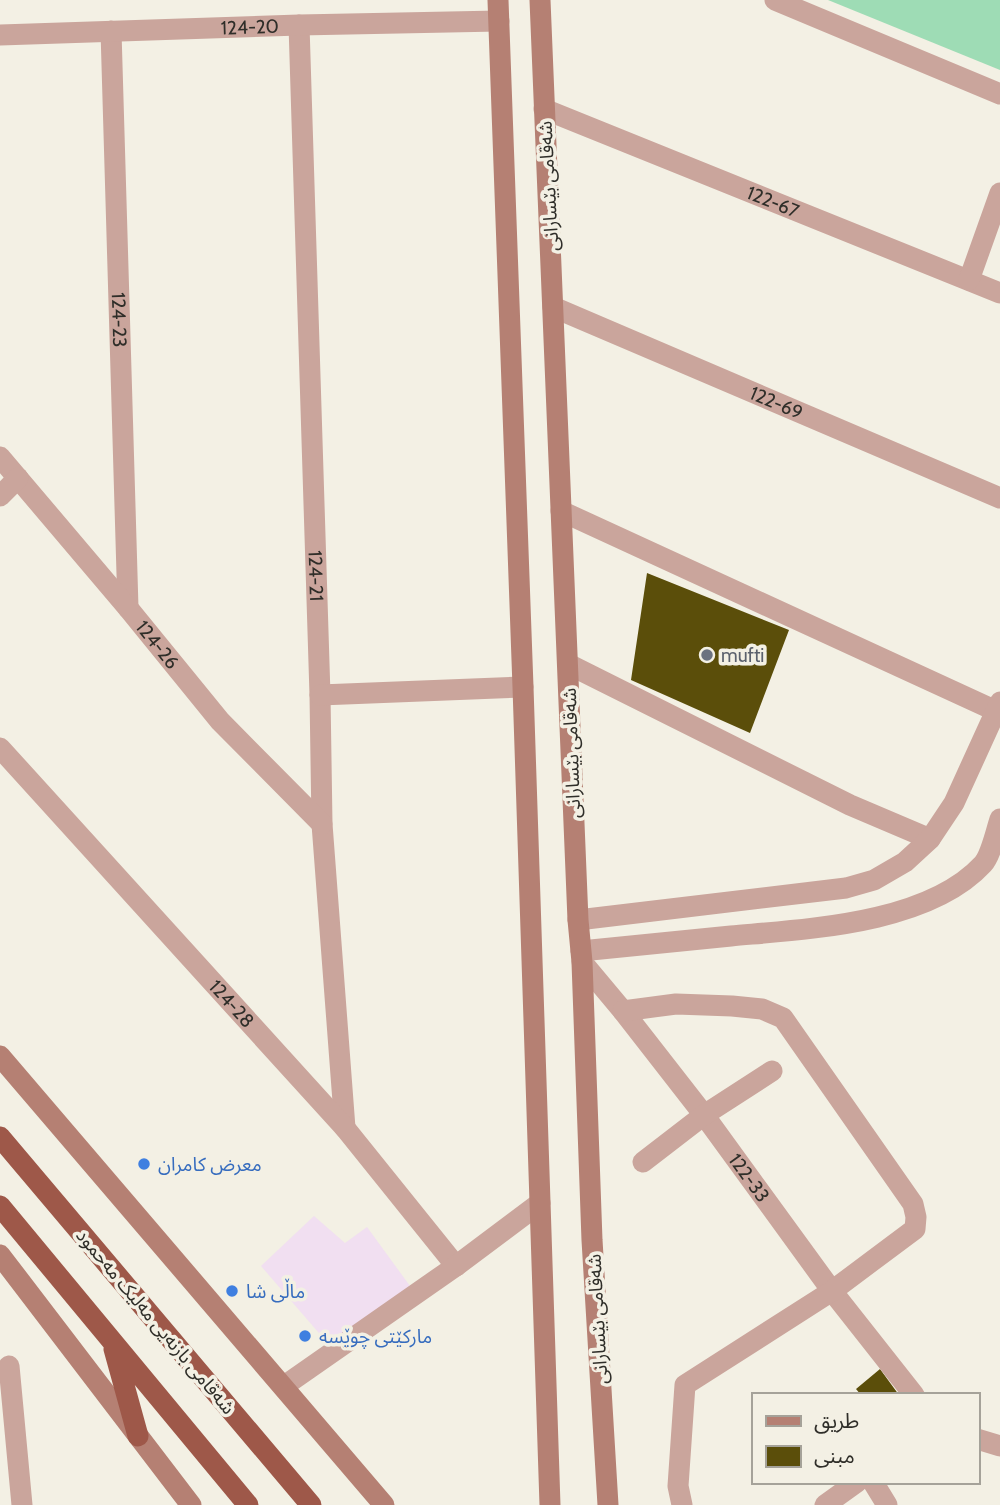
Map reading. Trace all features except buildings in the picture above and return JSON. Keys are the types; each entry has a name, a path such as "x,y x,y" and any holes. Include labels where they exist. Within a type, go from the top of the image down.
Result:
{"highway":[{"name":"شەقامی بازنەیی مەلیک مەحمود","path":"0,1137 311,1505"},
{"path":"0,1206 248,1505"},
{"path":"112,1341 138,1436"}],"main road":[{"name":"شەقامی بێسارانی","path":"540,0 592,1240 608,1505"},
{"path":"499,10 550,1505"},
{"path":"0,1056 384,1505"},
{"path":"0,1255 191,1505"}],"street":[{"path":"775,0 1000,94"},
{"name":"124-20","path":"0,35 299,25 499,10"},
{"name":"124-21","path":"299,25 322,824 345,1128"},
{"name":"124-23","path":"111,31 128,608"},
{"name":"122-67","path":"544,109 1000,293"},
{"path":"969,280 1000,194"},
{"name":"122-69","path":"553,307 1000,498"},
{"name":"124-26","path":"0,457 220,721 322,824"},
{"path":"0,496 18,478"},
{"path":"561,511 998,706 954,803 930,839 905,862 874,880 846,888 578,920"},
{"path":"568,664 850,805 930,839"},
{"path":"320,695 523,687"},
{"name":"124-28","path":"0,748 345,1128 456,1266"},
{"path":"581,956 834,926 896,912 959,885 993,865 1000,819"},
{"name":"122-33","path":"581,956 912,1393"},
{"path":"623,1012 676,1004 732,1006 762,1009 783,1018 913,1204 916,1217 915,1229 832,1290 685,1385 678,1486 682,1505"},
{"path":"643,1163 704,1115 772,1071"},
{"path":"284,1386 456,1266 540,1203"},
{"path":"9,1366 22,1505"},
{"path":"979,1440 1000,1446"},
{"path":"824,1505 854,1484"},
{"path":"874,1484 887,1505"}],"shaded area":[{"path":"314,1216 345,1243 367,1227 410,1286 331,1347 261,1266"}],"green space":[{"path":"828,0 1000,0 1000,70"}],"place":[{"name":"mufti","path":"707,655"},
{"name":"معرض كامران","path":"144,1164"},
{"name":"ماڵی شا","path":"232,1291"},
{"name":"مارکێتی چوێسە","path":"305,1336"}]}
